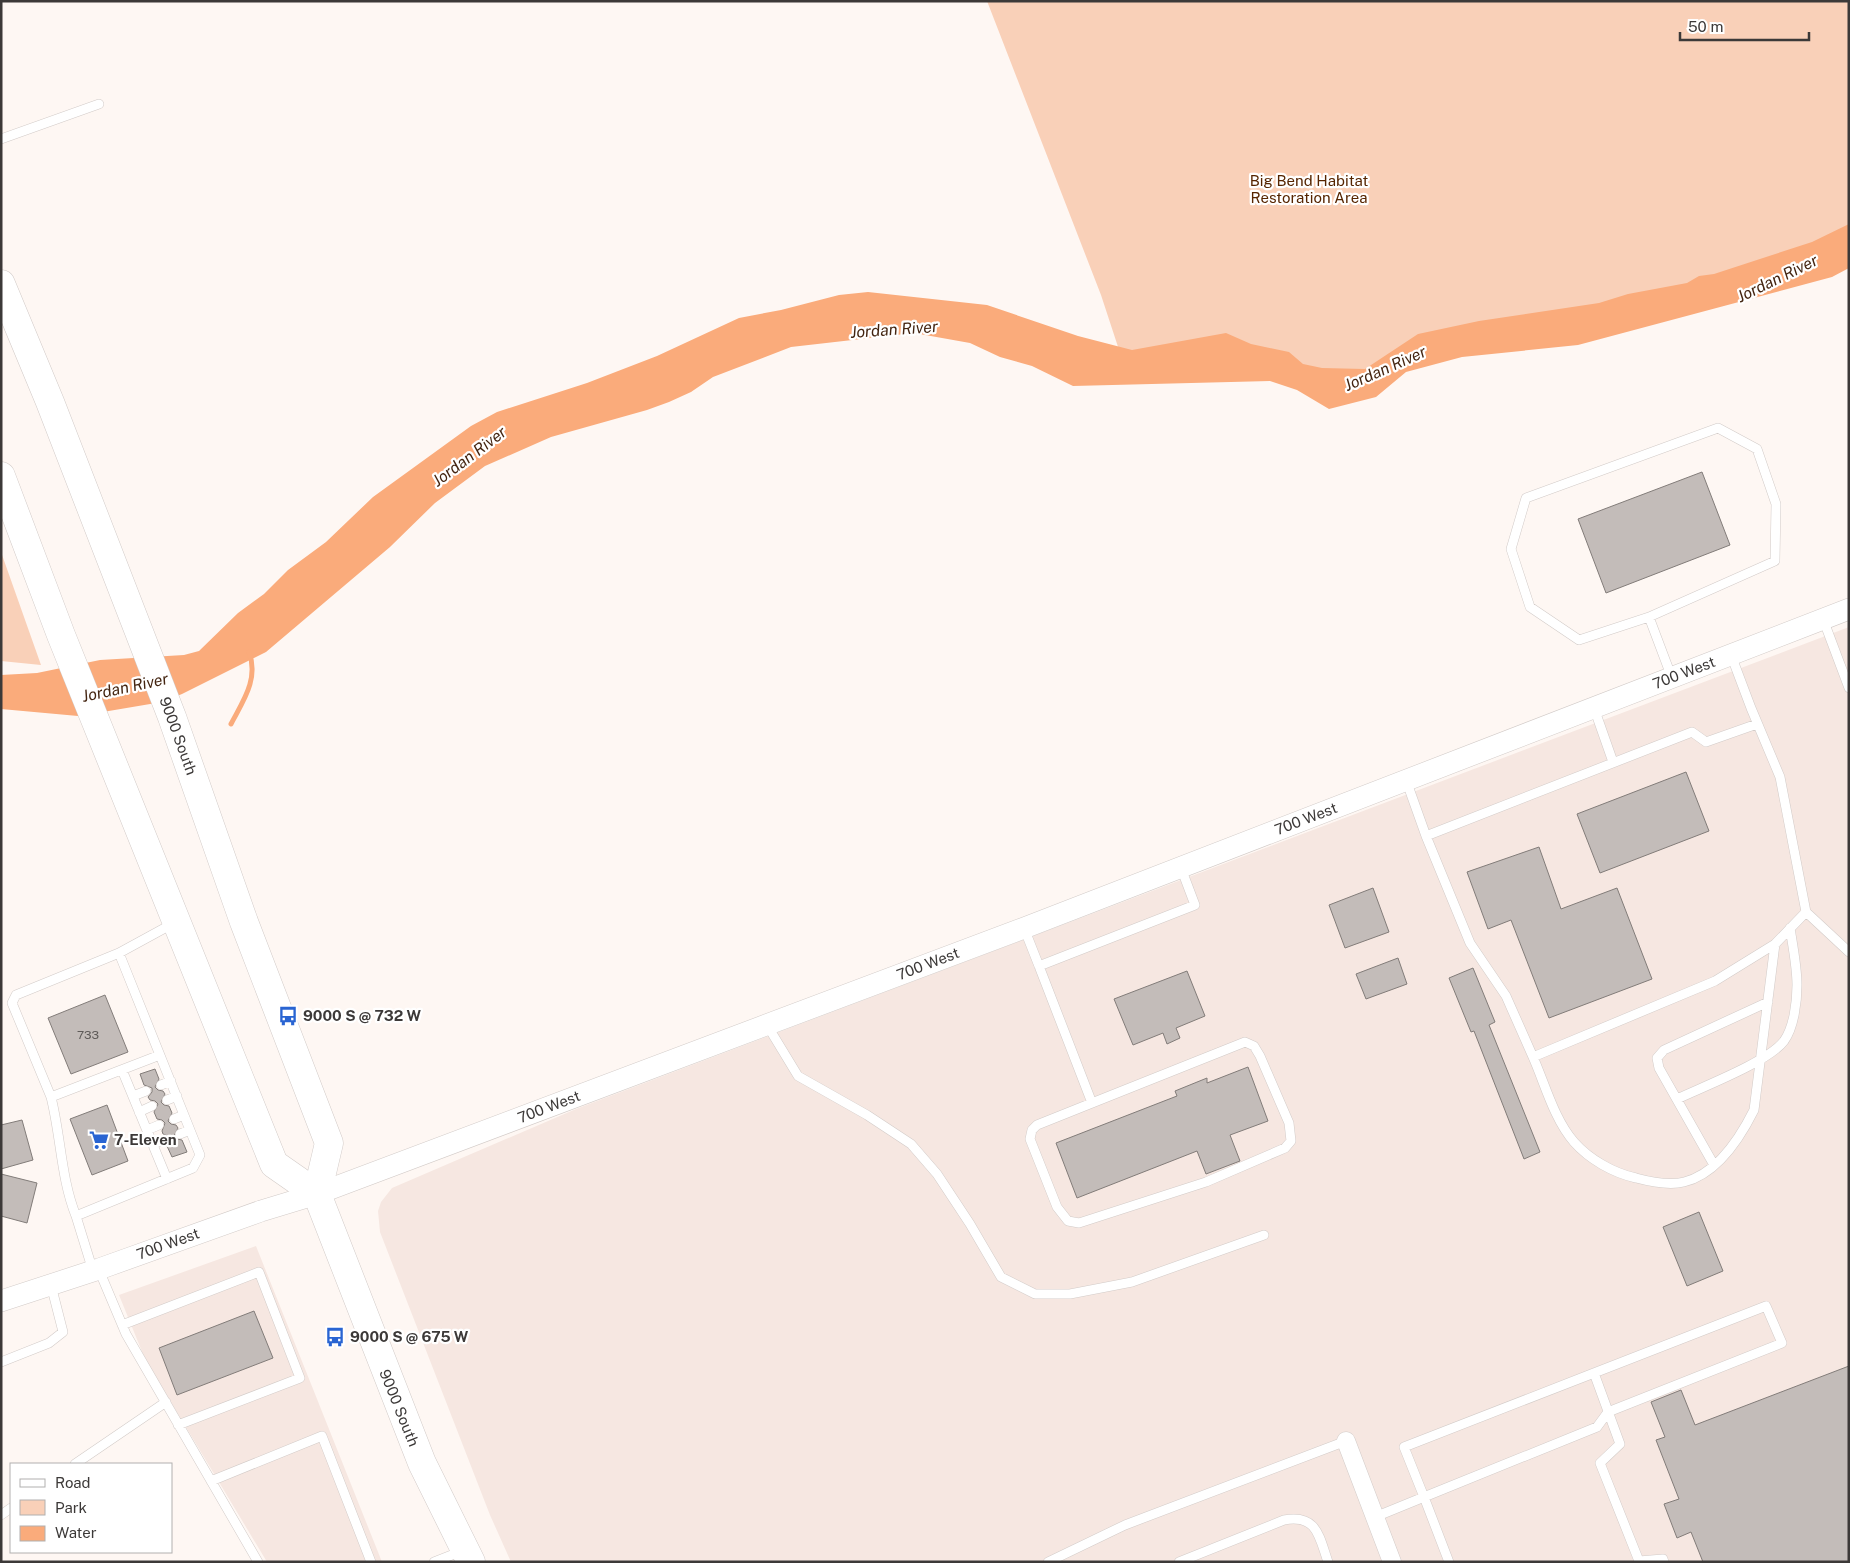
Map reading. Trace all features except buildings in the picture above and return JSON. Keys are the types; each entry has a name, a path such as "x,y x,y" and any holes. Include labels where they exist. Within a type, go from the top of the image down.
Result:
{"main road":[{"name":"9000 South","path":"1,284 53,411 172,717 244,922 329,1142 318,1194 422,1463 468,1556"},
{"path":"1,476 77,676 274,1164 318,1194"}],"street":[{"name":"700 West","path":"1,1301 96,1270 261,1211 318,1194 1024,928 1849,609"},
{"path":"1346,1441 1392,1562"}],"lane":[{"path":"1,139 98,104"},
{"path":"1718,428 1757,449 1776,504 1774,561 1649,617 1579,640 1530,607 1511,548 1526,498 1718,428"},
{"path":"1649,617 1672,678"},
{"path":"1823,618 1849,688"},
{"path":"1731,655 1757,724 1780,777 1806,912 1849,952"},
{"path":"1593,708 1613,762"},
{"path":"1426,836 1692,732 1706,742 1757,724"},
{"path":"1406,780 1426,836 1470,943 1506,996 1569,1135 1586,1153 1601,1164 1624,1175 1664,1184 1684,1182 1714,1165 1743,1131 1754,1110 1776,944"},
{"path":"1039,966 1195,906 1181,868"},
{"path":"1533,1057 1715,981 1776,944 1806,912"},
{"path":"177,922 118,953 16,995 12,1003 51,1098 59,1129 66,1189 96,1270 122,1325 258,1562"},
{"path":"1024,928 1092,1103"},
{"path":"1677,1099 1761,1058 1777,1048 1785,1039 1795,1008 1797,984 1790,928"},
{"path":"76,1216 193,1168 198,1162 200,1155 118,953"},
{"path":"1714,1165 1659,1068 1656,1058 1664,1050 1768,1002"},
{"path":"767,1025 798,1076 867,1115 911,1144 937,1174 970,1224 1001,1277 1035,1294 1070,1294 1132,1282 1264,1235"},
{"path":"1245,1042 1254,1046 1260,1056 1289,1123 1291,1141 1285,1148 1206,1182 1079,1223 1068,1221 1057,1207 1030,1139 1032,1130 1037,1125 1092,1103 1245,1042"},
{"path":"51,1098 160,1055"},
{"path":"122,1070 167,1179"},
{"path":"161,1085 171,1081"},
{"path":"133,1096 146,1091"},
{"path":"167,1100 177,1096"},
{"path":"139,1112 152,1106"},
{"path":"174,1118 184,1115"},
{"path":"147,1130 159,1125"},
{"path":"180,1134 190,1130"},
{"path":"152,1144 165,1140"},
{"path":"122,1325 260,1272 300,1378 178,1425"},
{"path":"1,1362 49,1343 63,1332 51,1284"},
{"path":"1375,1517 1424,1497 1597,1427 1608,1412 1782,1343 1766,1306 1404,1447 1424,1497 1449,1562"},
{"path":"1594,1373 1620,1444 1600,1463 1639,1561 1664,1559 1664,1562"},
{"path":"76,1463 166,1402"},
{"path":"211,1481 322,1436 371,1562"},
{"path":"1048,1562 1133,1522 1346,1441"},
{"path":"1179,1562 1284,1520 1298,1517 1308,1521 1316,1530 1328,1562"},
{"path":"434,1562 468,1556"}],"shaded area":[{"path":"1849,627 1849,1562 511,1562 490,1515 380,1232 378,1211 381,1202 392,1188 576,1109"},
{"path":"256,1246 382,1562 267,1562 145,1359 119,1295"}],"green space":[{"name":"Big Bend Habitat Restoration Area","path":"987,1 1849,1 1849,231 1791,256 1340,383 1122,359 1101,295"},
{"path":"1,552 41,665 1,661"}],"water":[{"name":"Jordan River","path":"1849,224 1849,268 1832,277 1578,345 1462,357 1406,372 1376,397 1329,409 1297,390 1270,381 1073,386 1032,366 1000,357 970,343 914,333 791,347 713,377 691,392 669,402 551,437 485,466 435,503 390,547 266,652 182,694 162,702 91,714 89,717 1,709 1,675 37,673 100,660 184,655 199,651 238,613 264,594 288,570 326,542 373,497 471,426 497,412 587,383 657,356 739,318 781,310 839,295 868,292 987,305 1078,336 1132,350 1226,333 1251,344 1289,352 1303,364 1322,368 1365,369 1418,334 1479,321 1599,303 1628,294 1687,283 1699,276 1714,274 1812,242"}],"waterway":[{"path":"231,724 245,698 251,681 252,662 249,652"}],"place":[{"name":"9000 S @ 732 W","path":"288,1016"},
{"name":"7-Eleven","path":"99,1140"},
{"name":"9000 S @ 675 W","path":"335,1337"}]}
